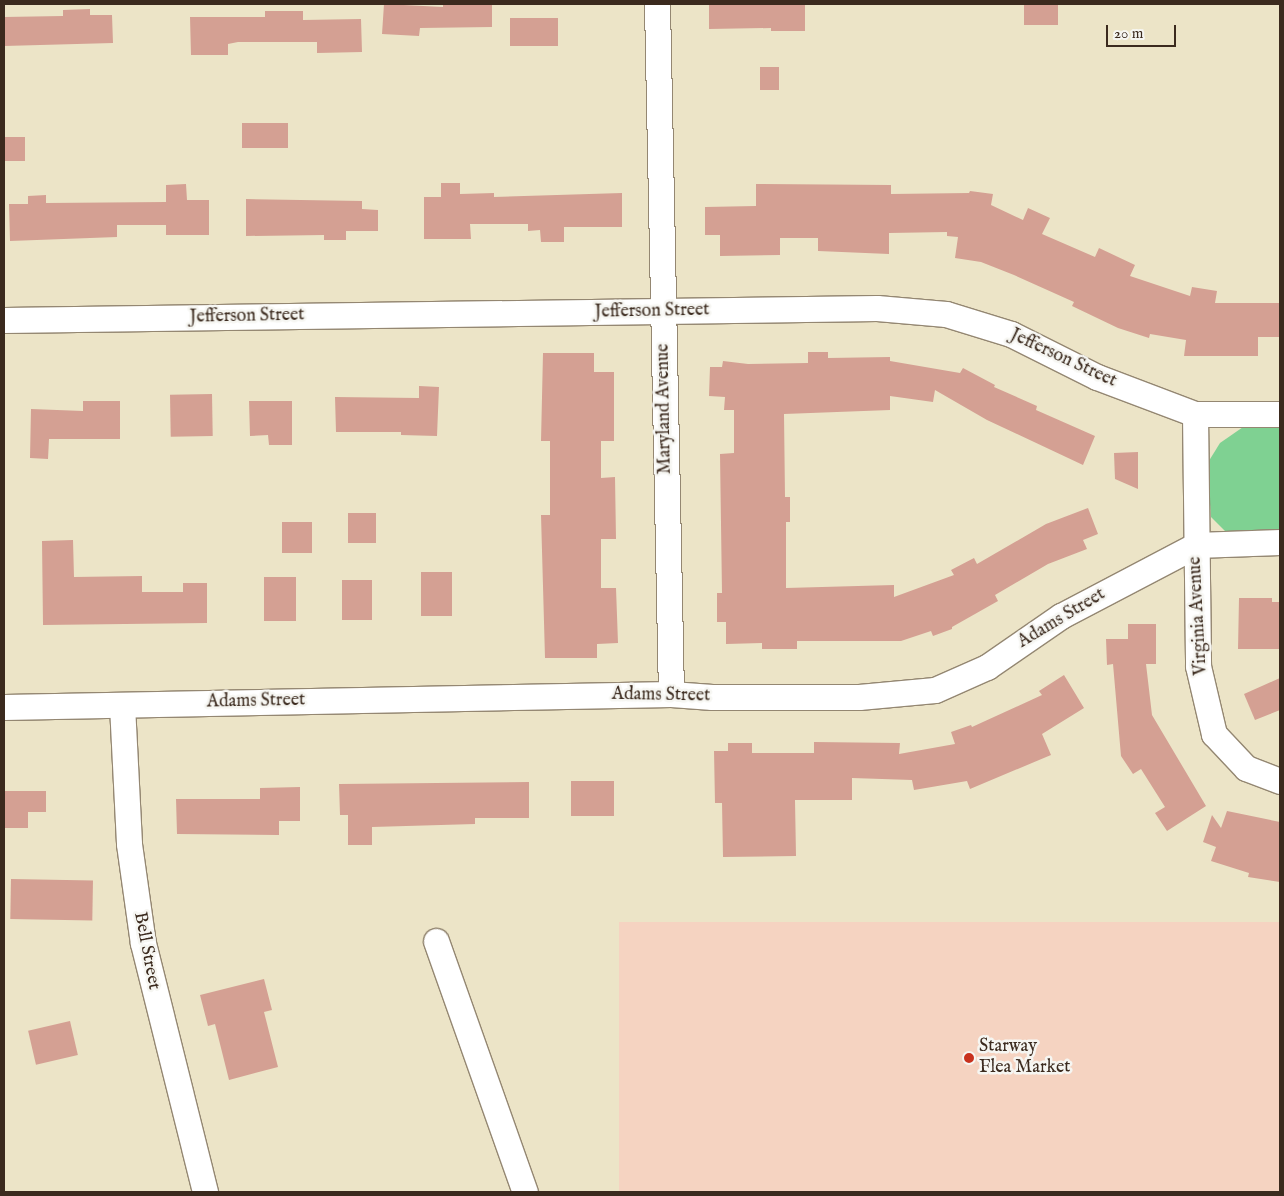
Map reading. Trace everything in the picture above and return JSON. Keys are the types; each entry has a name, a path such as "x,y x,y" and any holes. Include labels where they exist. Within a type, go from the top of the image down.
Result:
{"street":[{"name":"Maryland Avenue","path":"657,4 671,694"},
{"name":"Jefferson Street","path":"4,320 877,308 946,314 1011,334 1096,377 1195,414 1280,414"},
{"name":"Virginia Avenue","path":"1195,414 1198,666 1214,734 1246,768 1280,781"},
{"name":"Adams Street","path":"4,707 671,694 712,697 859,697 934,690 987,667 1061,616 1196,545 1280,542"},
{"name":"Bell Street","path":"122,704 129,844 143,942 205,1192"},
{"path":"436,942 525,1192"}],"shaded area":[{"name":"Starway Flea Market","path":"619,922 1280,922 1280,1192 619,1192"}],"green space":[{"path":"1280,424 1280,537 1233,539 1211,517 1207,464 1220,443 1246,425"}],"building":[{"path":"384,4 443,7 443,4 492,4 492,27 420,28 419,36 382,34"},
{"path":"709,4 805,4 805,31 771,31 771,28 709,29"},
{"path":"1024,4 1058,4 1058,25 1024,25"},
{"path":"90,9 90,15 112,15 113,43 4,46 4,17 63,16 63,10"},
{"path":"265,11 303,11 303,20 361,19 362,52 317,53 317,42 238,42 228,44 228,55 191,55 190,17 265,17"},
{"path":"510,18 558,18 558,46 510,46"},
{"path":"760,67 779,67 779,90 760,90"},
{"path":"242,123 288,123 288,148 242,148"},
{"path":"4,137 25,137 25,161 4,161"},
{"path":"441,183 460,183 460,194 494,193 494,197 622,193 622,227 564,227 564,242 541,242 540,230 528,231 528,224 470,224 471,239 424,239 424,197 441,197"},
{"path":"186,184 187,200 209,200 209,235 166,235 166,225 117,225 117,237 10,241 9,204 28,204 28,196 46,195 46,203 166,202 166,185"},
{"path":"756,184 891,185 891,194 969,193 970,191 993,194 991,205 1023,220 1028,208 1050,218 1042,234 1095,257 1099,248 1135,265 1130,276 1190,296 1192,287 1217,291 1215,303 1280,303 1280,337 1258,337 1258,356 1184,356 1186,340 1150,334 1149,338 1118,328 1072,306 1074,302 1014,275 981,262 955,258 958,237 947,236 947,232 889,233 889,254 818,251 818,238 780,238 780,255 720,256 720,235 705,235 705,207 756,206"},
{"path":"246,199 362,201 362,209 378,210 378,231 346,231 346,240 324,240 324,235 246,236"},
{"path":"808,352 828,352 828,358 890,357 890,361 960,373 963,368 995,385 994,387 1037,406 1036,410 1095,436 1083,465 987,420 935,390 933,402 890,396 890,410 784,414 785,497 790,497 790,522 786,522 786,588 894,585 894,597 954,575 951,570 974,558 977,564 1046,524 1088,508 1098,534 1083,540 1087,549 1048,564 995,595 998,601 952,627 952,629 933,636 931,631 901,641 797,641 797,649 762,649 762,643 726,644 726,622 717,622 717,593 722,593 720,454 734,453 734,410 724,410 725,397 709,396 710,367 722,367 723,361 748,364 808,363"},
{"path":"543,353 594,353 594,372 614,372 614,441 601,441 601,478 615,477 616,539 601,539 601,588 616,588 618,643 597,644 597,658 545,658 541,515 550,515 550,441 541,441"},
{"path":"419,386 439,387 437,436 401,435 401,432 336,432 335,397 419,398"},
{"path":"212,394 213,436 171,437 170,395"},
{"path":"83,401 120,401 120,439 49,439 48,459 30,458 31,409 83,411"},
{"path":"249,401 292,401 292,445 269,445 268,435 250,436"},
{"path":"1138,452 1138,489 1115,479 1114,453"},
{"path":"348,513 376,513 376,543 348,543"},
{"path":"282,522 312,522 312,553 282,553"},
{"path":"73,540 74,577 142,576 142,592 183,592 183,583 207,583 207,623 43,625 42,541"},
{"path":"421,572 452,572 452,616 421,616"},
{"path":"264,577 296,577 296,621 264,621"},
{"path":"342,580 372,580 372,620 342,620"},
{"path":"1239,598 1272,598 1272,602 1280,602 1280,649 1238,649"},
{"path":"1128,624 1156,624 1156,664 1146,664 1152,715 1206,806 1167,831 1155,813 1165,807 1141,769 1133,774 1121,756 1113,664 1107,665 1106,639 1128,639"},
{"path":"1064,675 1084,708 1042,734 1051,755 970,789 967,781 914,790 912,780 852,778 852,800 795,800 796,856 723,857 722,803 715,803 714,751 728,751 728,743 752,743 752,753 814,753 814,742 900,743 899,754 955,744 951,732 971,725 972,727 1042,695 1039,691"},
{"path":"1280,678 1280,710 1255,720 1244,694"},
{"path":"571,781 614,781 614,816 571,816"},
{"path":"529,782 529,818 475,818 475,824 372,827 372,845 348,845 348,815 340,815 339,784"},
{"path":"300,787 300,821 279,821 279,835 177,834 176,799 260,799 260,788"},
{"path":"4,791 46,791 46,812 28,812 28,828 4,828"},
{"path":"1227,811 1280,822 1280,882 1248,877 1249,873 1211,861 1216,847 1203,842 1212,815 1221,828"},
{"path":"11,879 93,880 92,920 10,919"},
{"path":"264,979 272,1010 264,1012 278,1067 229,1080 215,1024 208,1026 200,995"},
{"path":"70,1021 78,1055 36,1065 28,1031"}],"place":[{"name":"Starway Flea Market","path":"969,1058"}]}
